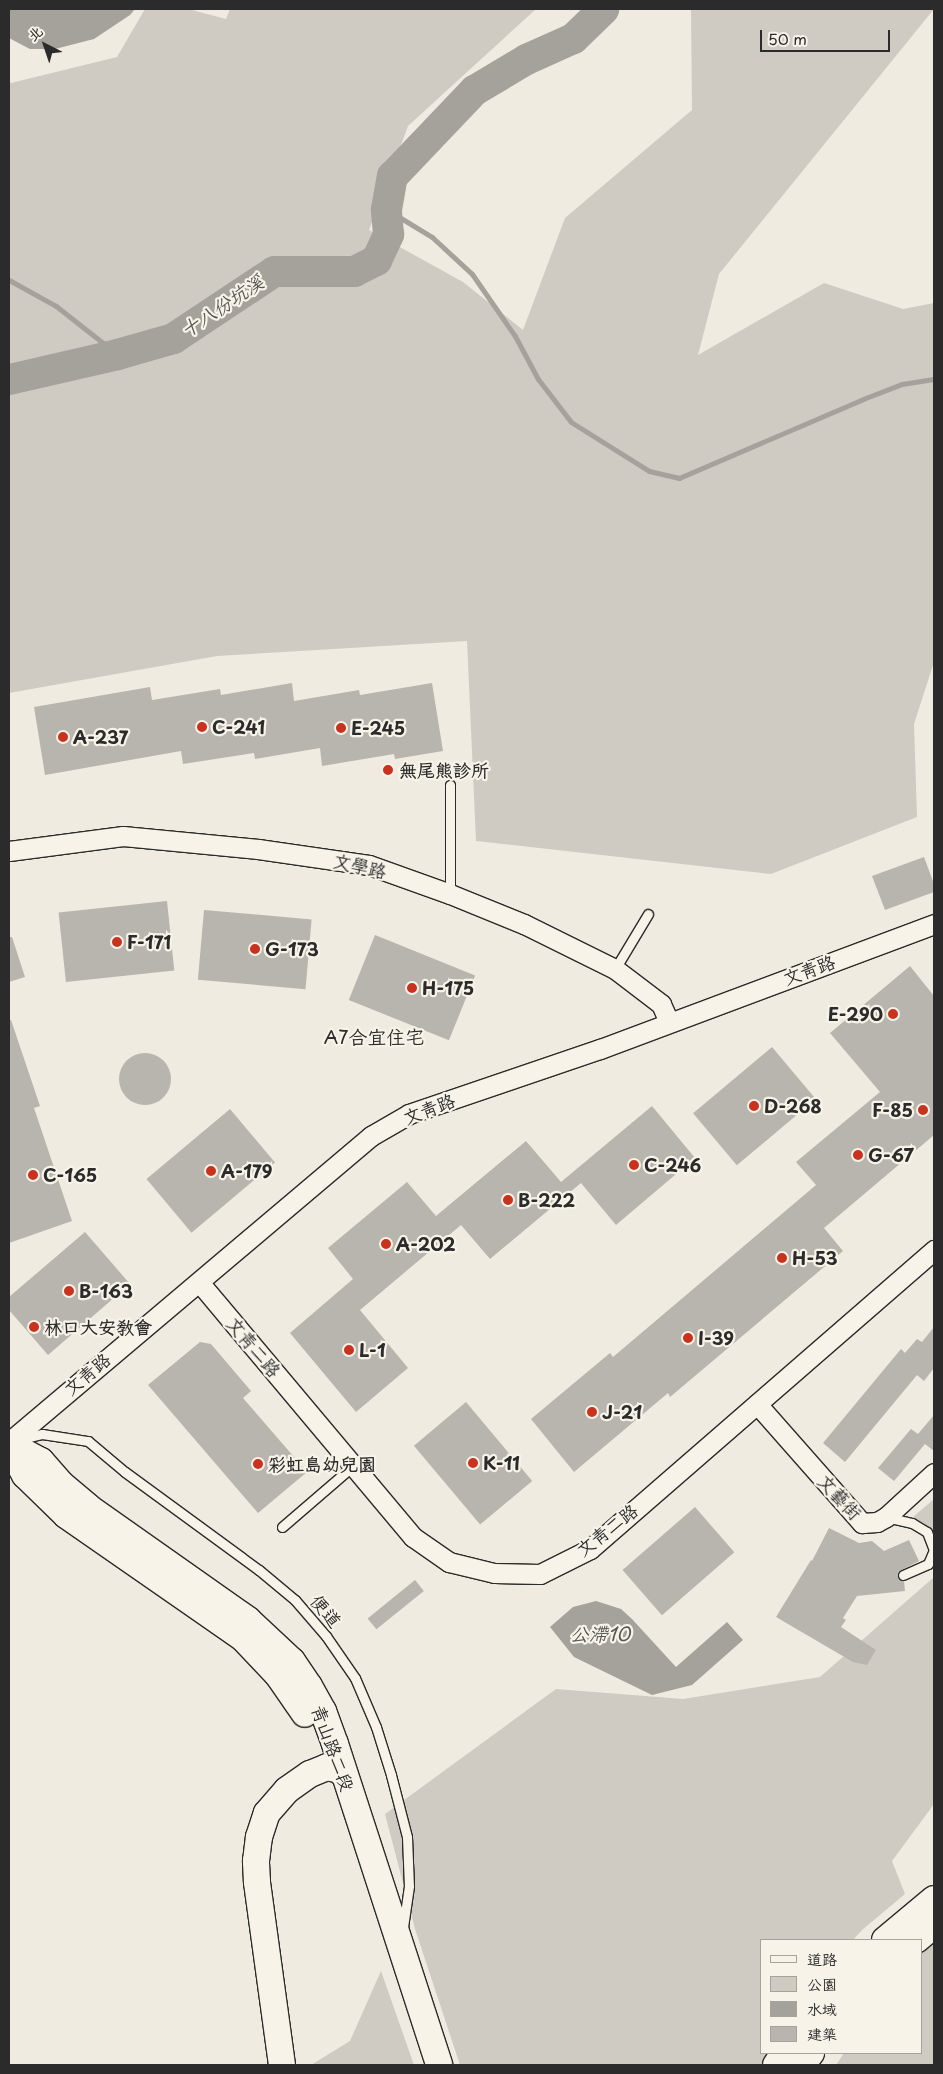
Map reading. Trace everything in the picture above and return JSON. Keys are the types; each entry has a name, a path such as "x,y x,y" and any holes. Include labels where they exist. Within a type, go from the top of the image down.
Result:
{"street":[{"name":"文學路","path":"9,851 123,836 258,849 368,865 450,894 524,924 615,969 661,1004 669,1022"},
{"name":"文青路","path":"9,1444 371,1136 409,1114 600,1049 934,924"},
{"name":"文青二路","path":"199,1282 413,1537 449,1562 494,1573 540,1574 590,1549 934,1250"},
{"name":"文藝街","path":"757,1404 862,1523 877,1522 886,1517 934,1472"},
{"name":"青山路二段","path":"9,1444 41,1461 61,1484 88,1507 200,1584 270,1639 292,1661 323,1711 334,1773 424,2065"},
{"name":"青山路二段","path":"334,1773 397,1954 439,2065"},
{"path":"282,2065 257,1882 256,1861 259,1837 267,1813 287,1790 310,1774 334,1773"},
{"path":"293,2065 266,1869 269,1842 276,1818 293,1798 317,1781 334,1773"},
{"path":"886,1939 934,1899"},
{"path":"917,1939 934,1925"},
{"path":"776,2065 783,2054"},
{"path":"802,2065 810,2054"}],"lane":[{"path":"450,785 450,894"},
{"path":"615,969 648,914"},
{"name":"便道","path":"9,1444 42,1434 88,1441 125,1472 259,1570 295,1600 326,1636 355,1678 376,1726 407,1837 409,1886 397,1954"},
{"path":"282,1527 353,1466"},
{"path":"886,1517 912,1523 926,1532 934,1550 928,1564 903,1575"}],"green space":[{"path":"145,9 188,9 226,19 230,9 536,9 408,126 369,230 463,282 523,330 565,218 692,110 691,9 934,9 719,274 698,355 824,283 903,309 934,303 934,662 914,724 917,817 771,874 476,841 467,641 217,656 9,693 9,81 11,83 117,57"},
{"path":"934,1499 934,1560 913,1517"},
{"path":"934,1577 934,1804 892,1861 905,1894 854,1939 760,1939 760,2054 768,2054 762,2065 460,2065 415,1929 385,1814 556,1689 683,1699 820,1677"},
{"path":"934,1936 934,2065 836,2065 843,2054 923,2054 923,1944"},
{"path":"381,1971 414,2065 311,2065 350,2041"}],"water":[{"path":"9,9 135,9 130,15 94,39 55,49 30,49 9,38"},
{"name":"公滯10","path":"596,1601 621,1609 676,1667 727,1622 743,1640 692,1685 652,1695 574,1657 550,1627 573,1607"}],"building":[{"path":"292,683 294,701 359,690 360,695 432,683 443,751 395,759 394,754 322,766 320,748 255,759 254,753 183,764 181,751 45,775 34,707 150,687 152,700 220,689 221,695"},
{"path":"924,857 934,884 934,892 885,910 872,876"},
{"name":"F-171","path":"167,901 174,971 66,982 59,912"},
{"name":"G-173","path":"204,910 312,919 305,989 198,980"},
{"name":"H-175","path":"375,935 475,975 449,1040 349,1000"},
{"path":"9,937 12,937 25,977 9,982"},
{"path":"910,966 934,996 934,1135 824,1228 843,1251 670,1397 668,1393 574,1472 531,1419 610,1353 613,1357 816,1185 796,1162 880,1092 830,1033"},
{"name":"C-165","path":"9,1020 11,1020 40,1106 34,1108 72,1221 9,1243"},
{"name":"D-268","path":"772,1047 816,1099 737,1165 693,1113"},
{"path":"145,1053 159,1057 167,1065 171,1079 167,1093 159,1101 145,1105 131,1101 123,1093 119,1079 123,1065 131,1057"},
{"path":"652,1106 695,1158 616,1225 581,1183 490,1259 461,1225 360,1310 408,1368 356,1412 290,1333 353,1279 328,1248 407,1182 436,1216 526,1141 561,1182"},
{"name":"A-179","path":"230,1109 275,1163 191,1233 147,1179"},
{"name":"B-163","path":"85,1232 130,1284 48,1355 9,1310 9,1297"},
{"path":"934,1327 934,1368 924,1381 917,1375 845,1462 823,1443 901,1349 905,1353 917,1339 922,1342"},
{"path":"200,1342 211,1344 251,1391 243,1398 307,1472 258,1513 148,1385"},
{"name":"K-11","path":"466,1402 532,1481 480,1525 414,1446"},
{"path":"934,1415 934,1451 925,1444 894,1481 878,1468 911,1429 918,1434"},
{"path":"695,1507 734,1552 662,1615 623,1570"},
{"path":"829,1528 859,1543 872,1541 884,1551 909,1540 919,1561 898,1572 898,1578 904,1581 905,1591 857,1596 843,1618 846,1620 841,1627 876,1650 867,1665 853,1662 776,1617 812,1561"},
{"path":"415,1580 424,1591 376,1629 368,1618"}],"waterway":[{"name":"十八份坑溪","path":"9,379 117,354 173,338 274,271 354,271 376,260 388,234 386,209 392,176 474,90 526,59 573,38 603,9"},
{"path":"386,209 432,237 472,274 515,336 538,379 571,422 649,471 679,478 863,399 902,384 934,379"},
{"path":"9,280 56,306 117,354"}],"place":[{"name":"C-241","path":"202,727"},
{"name":"E-245","path":"341,728"},
{"name":"A-237","path":"63,737"},
{"name":"無尾熊診所","path":"388,770"},
{"name":"F-171","path":"117,942"},
{"name":"G-173","path":"255,949"},
{"name":"H-175","path":"412,988"},
{"name":"E-290","path":"893,1014"},
{"name":"D-268","path":"754,1106"},
{"name":"F-85","path":"923,1110"},
{"name":"G-67","path":"858,1155"},
{"name":"C-246","path":"634,1165"},
{"name":"A-179","path":"211,1171"},
{"name":"C-165","path":"33,1175"},
{"name":"B-222","path":"508,1200"},
{"name":"A-202","path":"386,1244"},
{"name":"H-53","path":"782,1258"},
{"name":"B-163","path":"69,1291"},
{"name":"林口大安教會","path":"34,1327"},
{"name":"I-39","path":"688,1338"},
{"name":"L-1","path":"349,1350"},
{"name":"J-21","path":"592,1412"},
{"name":"K-11","path":"473,1463"},
{"name":"彩虹島幼兒園","path":"258,1464"}],"district":[{"name":"A7合宜住宅","path":"374,1037"}]}
